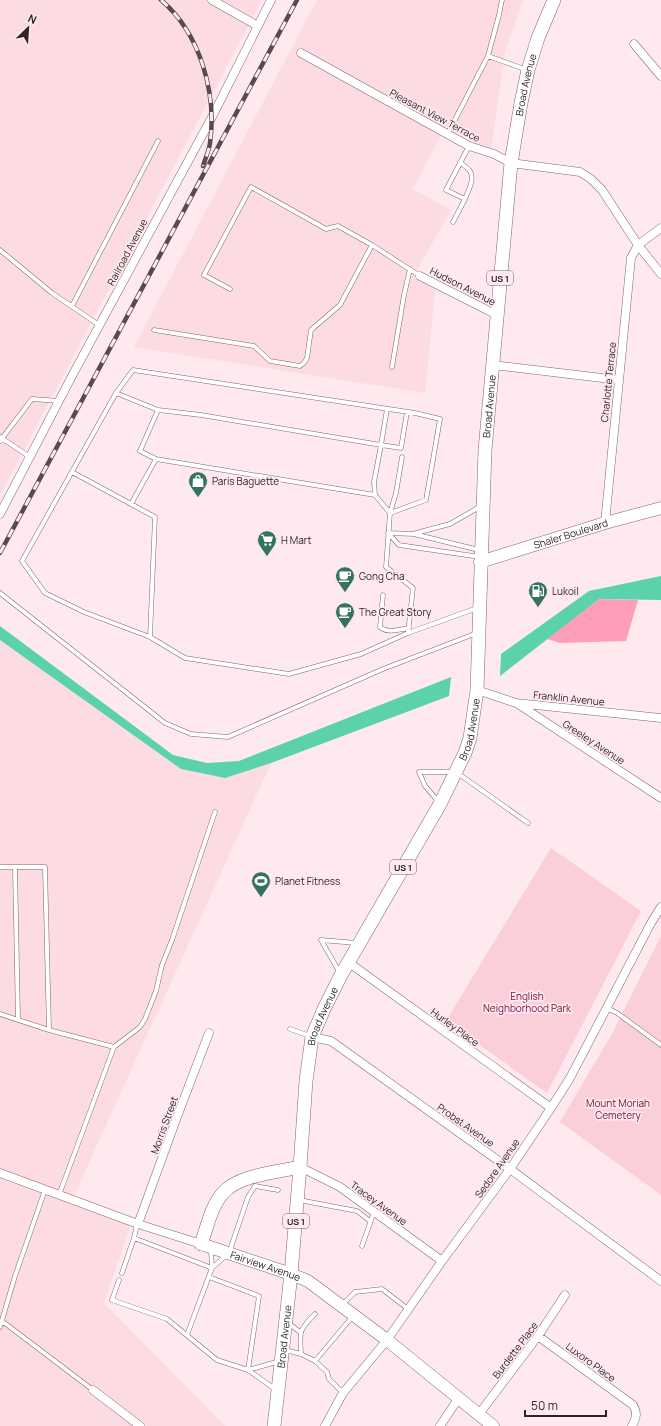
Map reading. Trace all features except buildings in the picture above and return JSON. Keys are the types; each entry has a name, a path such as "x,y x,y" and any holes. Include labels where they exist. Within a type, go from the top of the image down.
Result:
{"main road":[{"name":"Broad Avenue","path":"274,1426 291,1274 298,1200 306,1081 312,1037 348,962 440,804 465,753 470,738 477,690 485,450 511,163 520,103 528,70 538,38 554,0"},
{"name":"Shaler Boulevard","path":"481,557 661,508"},
{"path":"206,1246 212,1214 223,1193 235,1184 249,1178 300,1167"},
{"name":"Fairview Avenue","path":"206,1246 308,1281 387,1340 493,1426"}],"street":[{"path":"212,0 258,26"},
{"name":"Railroad Avenue","path":"0,514 58,401 212,117 271,0"},
{"path":"634,44 661,76"},
{"name":"Pleasant View Terrace","path":"302,53 468,146 494,154 511,163 580,172 591,179 602,190 638,245 661,274"},
{"path":"638,245 661,228"},
{"name":"Charlotte Terrace","path":"605,523 631,258 638,245"},
{"name":"Hudson Avenue","path":"420,276 497,315"},
{"path":"493,365 619,380"},
{"name":"Franklin Avenue","path":"477,690 516,703 661,718"},
{"name":"Greeley Avenue","path":"516,703 661,798"},
{"name":"Sedore Avenue","path":"325,1426 344,1392 387,1340 442,1261 510,1169 551,1108 570,1078 651,923 661,907"},
{"name":"Hurley Place","path":"348,962 551,1108"},
{"name":"Morris Street","path":"138,1224 209,1033"},
{"name":"Probst Avenue","path":"312,1037 331,1041 510,1169 661,1281"},
{"name":"Tracey Avenue","path":"300,1167 340,1187 442,1261"},
{"name":"Fairview Avenue","path":"0,1174 138,1224 206,1246"},
{"name":"Burdette Place","path":"479,1414 538,1336 565,1295"},
{"name":"Luxoro Place","path":"538,1336 633,1405 637,1413 632,1426"},
{"path":"93,1390 140,1426"},
{"path":"440,1426 458,1398"}],"lane":[{"path":"447,135 488,56 502,0"},
{"path":"488,56 528,70"},
{"path":"72,306 158,141"},
{"path":"465,199 446,190 468,146"},
{"path":"453,222 470,188 471,180 470,171 460,162"},
{"path":"230,289 204,275 250,187 326,229 338,226 372,245 420,276"},
{"path":"154,330 254,346 270,361 300,366 307,358 311,330 340,305 372,245"},
{"path":"0,250 52,293 99,325"},
{"path":"392,367 404,295 410,269"},
{"path":"390,512 426,500 440,419 407,412 133,370 116,393 22,561 45,593 84,612 150,637 185,658 289,674 361,654 408,633 479,607"},
{"path":"116,393 158,410 208,416 401,448 407,412"},
{"path":"30,457 0,439 32,400 58,401"},
{"path":"387,409 374,482 375,495 390,512"},
{"path":"158,410 140,451 156,459 375,495"},
{"path":"402,457 396,493 390,512 386,567 413,588 408,633"},
{"path":"131,504 156,459"},
{"path":"72,472 155,517 150,637"},
{"path":"414,534 450,524 483,504"},
{"path":"388,533 414,534 481,557"},
{"path":"388,533 399,545 481,557"},
{"path":"0,593 165,723 191,734 213,736 228,737 383,669 478,632"},
{"path":"383,595 380,627 383,630 409,628"},
{"path":"440,804 425,786 418,772 456,772 528,823"},
{"path":"59,1195 114,1047 140,1027 145,1019 156,991 162,965 172,940 215,812"},
{"path":"0,867 45,867 49,1030"},
{"path":"15,867 18,1020"},
{"path":"341,975 321,940 359,943"},
{"path":"607,1007 661,1044"},
{"path":"0,1014 49,1030 114,1047"},
{"path":"290,1029 312,1037"},
{"path":"187,1335 212,1268 229,1253 248,1197 255,1186 278,1190"},
{"path":"0,1327 15,1276 45,1190"},
{"path":"298,1200 357,1211 370,1221"},
{"path":"362,1246 374,1211"},
{"path":"122,1273 138,1224"},
{"path":"134,1238 212,1268"},
{"path":"206,1246 212,1268"},
{"path":"209,1277 259,1296 248,1370"},
{"path":"119,1280 112,1300 167,1319 217,1360 248,1370 279,1392"},
{"path":"341,1306 355,1292 382,1289 408,1309"},
{"path":"301,1354 300,1332 315,1314"},
{"path":"315,1361 353,1316"},
{"path":"2,1321 93,1390"},
{"path":"286,1322 300,1332"},
{"path":"248,1370 283,1355 301,1354 315,1361 327,1372 329,1379 344,1392"}],"shaded area":[{"path":"0,0 262,0 0,495"},
{"path":"317,0 523,0 505,52 491,150 446,126 413,189 451,210 413,277 435,289 425,393 134,347"},
{"path":"661,576 661,600 599,599 500,676 501,654 589,591"},
{"path":"599,599 638,600 626,641 560,643 547,639"},
{"path":"0,626 173,755 207,763 239,761 451,677 449,696 271,763 225,778 181,769 0,640"},
{"path":"0,640 181,769 225,778 271,763 72,1200 132,1222 104,1303 225,1426 0,1426"}],"green space":[{"name":"English Neighborhood Park","path":"551,848 641,911 547,1093 446,1021"},
{"name":"Mount Moriah Cemetery","path":"661,936 661,1195 560,1122 613,1032"}],"railway":[{"path":"161,0 175,14 186,29 203,65 208,84 212,124 209,146 203,166"},
{"path":"0,553 297,0"}],"place":[{"name":"Paris Baguette","path":"198,498"},
{"name":"H Mart","path":"267,557"},
{"name":"Gong Cha","path":"345,593"},
{"name":"Lukoil","path":"538,608"},
{"name":"The Great Story","path":"345,629"},
{"name":"Planet Fitness","path":"261,898"}]}
